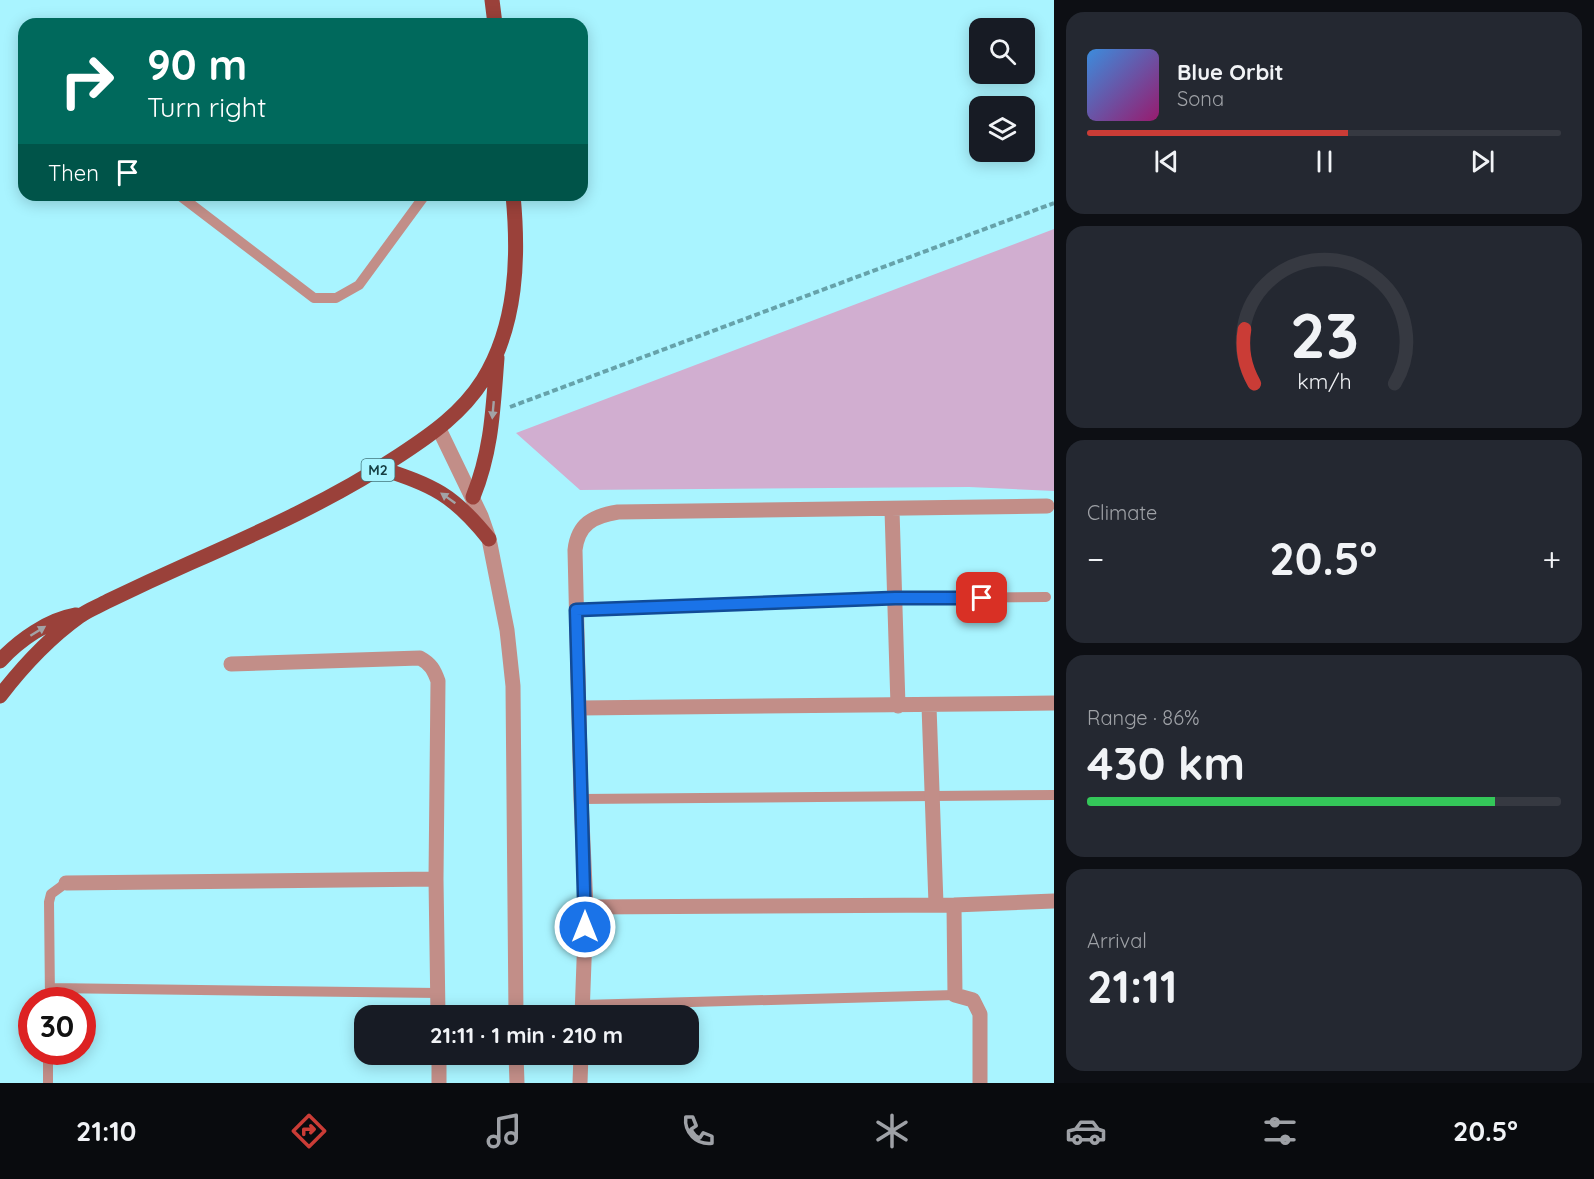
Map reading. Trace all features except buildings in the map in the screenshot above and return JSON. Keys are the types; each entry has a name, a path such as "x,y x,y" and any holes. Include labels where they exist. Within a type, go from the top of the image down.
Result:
{"main road":[{"path":"492,0 494,18"},
{"name":"M2","path":"0,696 15,676 48,642 82,614 301,512 380,468 439,429 461,408 483,380 497,352 507,323 513,292 516,229 514,201"},
{"path":"473,497 484,471 493,413 497,352"},
{"path":"380,468 427,484 450,498 469,514 489,539"},
{"path":"0,661 21,642 54,622 82,614"}],"street":[{"path":"439,429 473,497 489,539 507,630 513,686 516,1005"},
{"path":"582,1005 586,907 575,550 576,538 582,528 603,515 618,512 892,510 1047,506"},
{"path":"892,510 898,706"},
{"path":"231,664 420,658 429,663 435,671 438,681 436,879 438,1005"},
{"path":"580,708 1054,703"},
{"path":"929,706 936,904"},
{"path":"66,883 436,879"},
{"path":"586,907 954,905 1054,902"},
{"path":"954,905 955,995 973,1000 980,1014 980,1083"},
{"path":"439,1065 439,1083"},
{"path":"516,1065 516,1083"},
{"path":"580,1083 581,1065"}],"lane":[{"path":"187,201 314,298 336,298 358,285 421,201"},
{"path":"576,610 895,598 1046,597"},
{"path":"581,799 1054,795"},
{"path":"50,987 49,902 51,894 66,883"},
{"path":"96,989 438,993"},
{"path":"699,1005 955,995"},
{"path":"48,1065 48,1083"}],"path":[{"path":"493,413 1054,202"}],"shaded area":[{"path":"1054,229 1054,491 969,487 580,490 516,433"}],"route":[{"path":"585,927 576,610 895,598 982,598"}]}
